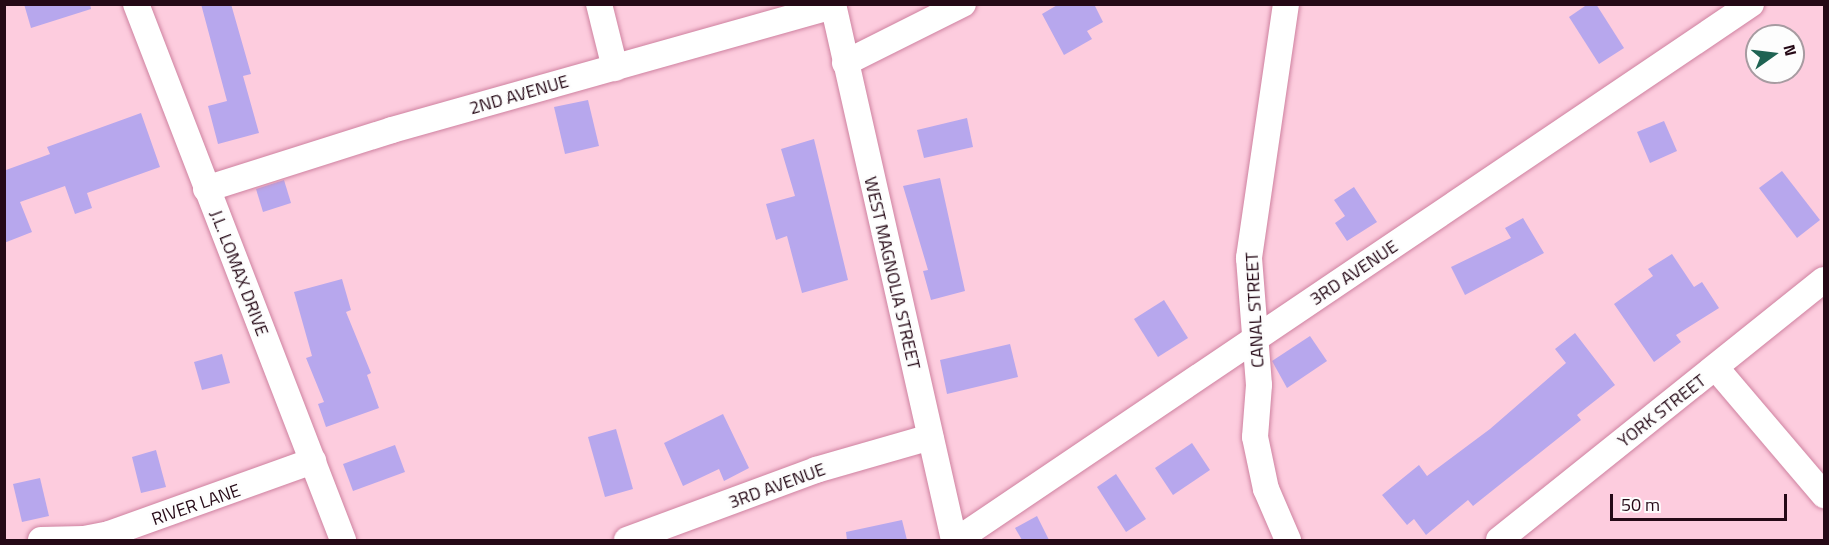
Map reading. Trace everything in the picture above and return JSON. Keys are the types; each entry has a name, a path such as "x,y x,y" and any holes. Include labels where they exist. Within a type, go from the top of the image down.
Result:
{"street":[{"name":"J.L. LOMAX DRIVE","path":"136,4 344,540"},
{"path":"599,4 615,69"},
{"path":"845,63 963,4"},
{"name":"CANAL STREET","path":"1286,4 1249,258 1259,384 1256,437 1266,489 1288,540"},
{"name":"3RD AVENUE","path":"956,540 1750,4"},
{"name":"2ND AVENUE","path":"206,189 392,130 615,69 833,5"},
{"name":"WEST MAGNOLIA STREET","path":"833,5 930,437 956,540"},
{"name":"YORK STREET","path":"1499,540 1824,280"},
{"path":"1716,368 1824,495"},
{"name":"3RD AVENUE","path":"627,540 816,470 930,437"},
{"name":"RIVER LANE","path":"41,540 84,540 109,534 313,461"}],"building":[{"path":"24,4 90,4 91,9 31,28"},
{"path":"201,4 231,4 251,74 243,76 259,133 218,144 208,106 227,101"},
{"path":"1059,4 1094,4 1103,22 1087,31 1092,39 1064,55 1042,14"},
{"path":"1588,4 1596,4 1624,48 1599,64 1569,17"},
{"path":"588,100 599,146 565,154 554,107"},
{"path":"141,113 160,167 87,193 92,208 75,214 65,186 20,202 32,232 4,243 4,166 6,170 50,154 47,147"},
{"path":"967,118 973,147 924,158 917,130"},
{"path":"1664,121 1677,151 1650,163 1637,132"},
{"path":"814,139 848,280 802,293 787,236 776,240 766,204 795,196 781,149"},
{"path":"1782,171 1820,220 1797,238 1759,188"},
{"path":"940,178 965,291 931,300 923,271 928,270 903,186"},
{"path":"284,180 291,203 263,212 256,189"},
{"path":"1354,187 1377,222 1347,241 1335,223 1345,216 1334,200"},
{"path":"1523,218 1544,253 1465,295 1451,267 1511,238 1505,228"},
{"path":"1672,254 1694,287 1702,282 1719,308 1676,335 1681,342 1654,362 1614,304 1653,276 1648,269"},
{"path":"342,279 351,310 346,312 371,373 367,375 379,408 326,427 318,404 324,402 306,358 312,356 294,292"},
{"path":"1164,300 1188,338 1158,357 1134,319"},
{"path":"1575,333 1615,385 1577,415 1581,420 1473,506 1468,500 1426,535 1414,519 1407,525 1382,495 1419,465 1427,476 1490,429 1566,363 1555,349"},
{"path":"1310,336 1327,361 1287,388 1272,361"},
{"path":"1010,344 1018,377 947,394 940,360"},
{"path":"222,354 230,383 202,390 194,362"},
{"path":"723,414 749,468 724,481 719,469 683,486 664,443"},
{"path":"616,429 633,489 605,497 588,437"},
{"path":"1192,443 1210,470 1173,495 1155,468"},
{"path":"395,445 405,472 353,491 343,464"},
{"path":"156,450 166,487 141,493 132,457"},
{"path":"1116,474 1146,519 1126,532 1097,487"},
{"path":"40,478 49,516 22,522 13,484"},
{"path":"1037,516 1049,540 1022,540 1015,528"},
{"path":"902,520 907,540 847,540 846,532"}]}
